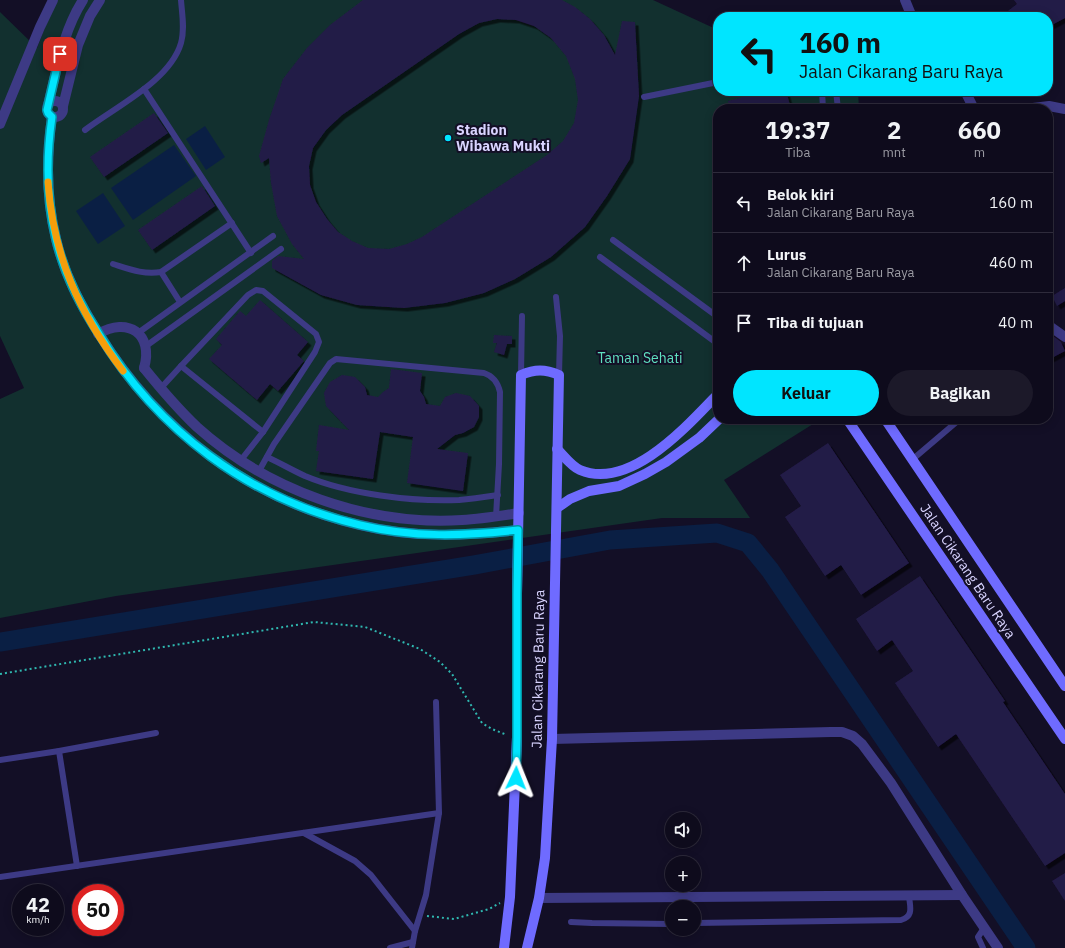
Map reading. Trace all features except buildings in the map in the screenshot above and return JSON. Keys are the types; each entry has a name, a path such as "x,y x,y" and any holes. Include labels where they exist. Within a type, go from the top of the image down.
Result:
{"main road":[{"path":"521,375 540,369 559,375"},
{"name":"Jalan Cikarang Baru Raya","path":"504,948 510,897 517,737 517,594 521,375"},
{"name":"Jalan Cikarang Baru Raya","path":"527,948 539,898 545,858 552,739 559,375"},
{"path":"557,449 567,461 578,469 597,474 622,471 658,451 690,424 713,399"},
{"path":"556,508 570,499 588,491 619,486 645,474 666,462 699,438 714,424"},
{"name":"Jalan Cikarang Baru Raya","path":"850,424 1065,739"},
{"name":"Jalan Cikarang Baru Raya","path":"888,424 1065,686"}],"street":[{"path":"0,124 40,27 53,0"},
{"path":"83,0 78,8 64,42 48,105 48,113 52,117 58,117 62,114 78,46 90,16 100,0"},
{"path":"905,0 910,12"},
{"path":"48,105 53,101 58,101 63,106"},
{"path":"1053,106 1065,108"},
{"path":"52,117 48,158 48,178 53,226 62,260 69,279 87,316 129,379 155,409 184,437 216,461 250,482 322,515 360,526 400,533 439,536 479,535 518,531"},
{"path":"98,334 107,328 118,326 129,328 143,339 147,354 144,368 129,379"},
{"path":"1053,329 1065,337"},
{"path":"144,368 160,389 198,427 241,460 291,487 323,500 357,510 391,517 426,520 461,520 496,517 519,513"},
{"path":"552,739 831,732 842,732 853,736 862,744 891,783 962,895 998,948"},
{"path":"539,898 962,895"}],"lane":[{"path":"85,130 144,89 159,75 173,58 181,43 183,24 181,0"},
{"path":"644,97 713,83"},
{"path":"144,89 251,252"},
{"path":"113,264 137,272 161,272 232,224"},
{"path":"138,334 180,302 274,236"},
{"path":"613,240 713,313"},
{"path":"146,346 282,249"},
{"path":"600,257 713,340"},
{"path":"161,272 180,302"},
{"path":"160,389 248,295 256,290 263,291 316,334 319,342 315,352 263,432 241,460"},
{"name":"Jalan Cikarang Baru Raya","path":"556,297 560,336 559,375"},
{"name":"Jalan Cikarang Baru Raya","path":"521,375 522,316"},
{"path":"259,471 274,444 330,363 336,359 484,373 490,375 496,382 500,392 498,495 496,517"},
{"path":"181,366 263,432"},
{"path":"913,459 954,424"},
{"path":"267,457 306,476 342,488 376,494 396,497 459,500 498,495"},
{"path":"390,948 413,945 415,932 426,895 439,813 436,702"},
{"path":"0,760 156,733"},
{"path":"59,751 77,866"},
{"path":"0,877 439,813"},
{"path":"304,833 355,862 371,875 415,932"},
{"path":"701,923 901,920 907,918 910,913 909,896"},
{"path":"571,922 665,924"},
{"path":"983,948 978,937 984,928"}],"path":[{"path":"0,674 314,622 365,627 420,649 440,662 452,674 482,723 492,730 517,737"},
{"path":"420,915 454,919 489,909"}],"green space":[{"name":"Taman Sehati","path":"58,0 653,0 713,28 713,96 858,96 859,104 713,104 713,424 813,424 724,480 750,518 662,518 116,596 0,618 0,399 24,388 0,336 0,12 37,48 51,12"}],"water":[{"path":"205,126 225,157 206,170 186,139"},
{"path":"174,145 196,176 133,220 111,188"},
{"path":"103,193 125,226 98,244 76,211"}],"waterway":[{"path":"0,642 474,565 610,540 717,533 748,543 770,570 1026,948"}],"slow traffic":[{"path":"48,182 49,199 56,240 69,279 87,316 123,371"}],"place":[{"name":"Stadion Wibawa Mukti","path":"448,138"}],"route":[{"path":"60,54 47,107 49,115 52,117 49,137 48,178 49,199 56,240 69,279 87,316 118,364 155,409 184,437 216,461 238,475 285,500 322,515 360,526 400,533 439,536 479,535 518,530 516,778"}]}
